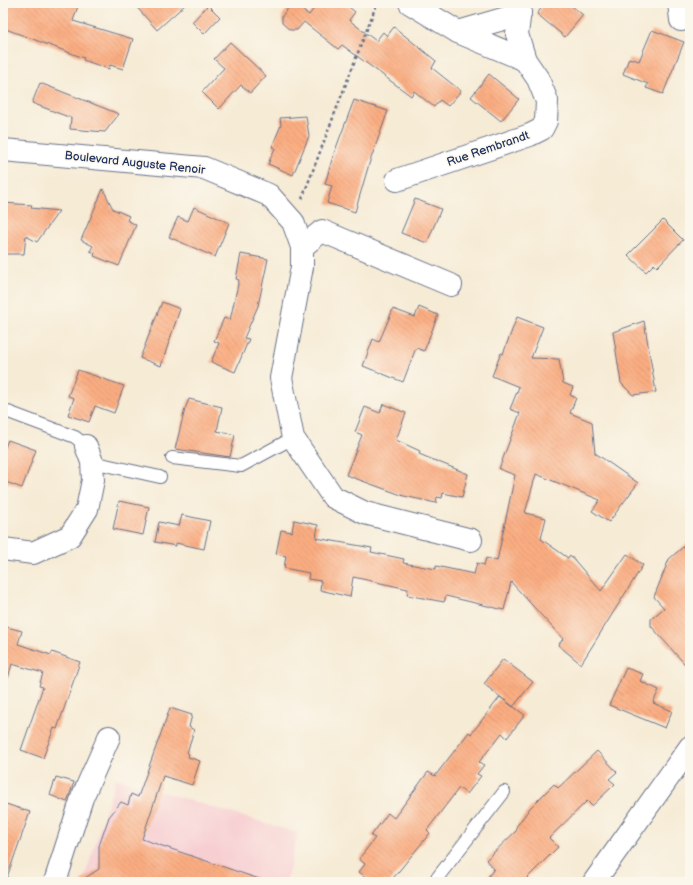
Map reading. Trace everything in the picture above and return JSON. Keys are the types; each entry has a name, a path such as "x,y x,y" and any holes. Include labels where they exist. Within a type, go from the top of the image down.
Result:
{"street":[{"path":"410,3 458,32 525,60"},
{"path":"458,32 520,8"},
{"name":"Rue Rembrandt","path":"397,180 530,135 542,129 546,121 547,101 538,80 525,60 517,34 520,8"},
{"name":"Boulevard Auguste Renoir","path":"3,150 204,168 269,195 293,222 302,247 302,266 281,378 293,438 333,497 365,513 471,540"},
{"path":"302,247 322,231 451,286"},
{"path":"3,549 33,553 70,536 87,509 93,480 89,454"},
{"path":"55,882 82,798 109,737"},
{"path":"594,882 687,757"}],"lane":[{"path":"3,410 75,437 89,454 160,477"},
{"path":"172,458 241,466 293,438"},
{"path":"434,882 504,792"}],"path":[{"path":"293,222 377,3"}],"shaded area":[{"path":"116,778 298,833 286,882 83,882"}],"building":[{"path":"3,3 79,3 73,21 133,39 123,69 110,65 109,69 83,60 84,58 3,28"},
{"path":"133,3 187,3 157,30"},
{"path":"292,3 309,15 318,3 344,3 355,12 349,20 376,41 383,32 387,36 394,27 436,61 432,68 461,91 448,106 440,100 434,107 414,91 411,96 342,45 338,49 304,22 297,30 290,30 282,23 282,16"},
{"path":"545,3 568,3 583,15 565,37 537,14"},
{"path":"208,5 220,17 204,34 192,22"},
{"path":"652,30 684,42 663,94 646,88 648,84 623,74 629,58 639,61"},
{"path":"230,42 266,76 250,93 241,85 219,109 202,92 224,68 214,59"},
{"path":"489,74 519,99 501,121 471,97"},
{"path":"40,83 119,114 105,132 70,129 71,118 32,103"},
{"path":"354,100 388,111 369,164 355,212 327,203 332,186 325,184 333,156"},
{"path":"306,116 309,136 293,175 268,164 275,148 272,147 281,125 280,118"},
{"path":"103,189 113,209 129,216 127,220 136,225 119,266 94,256 95,253 90,251 93,246 81,240"},
{"path":"415,199 441,209 427,243 401,233"},
{"path":"3,203 32,205 31,208 59,211 37,242 26,236 24,254 3,254"},
{"path":"194,207 229,223 215,257 169,237 178,217 188,221"},
{"path":"663,220 683,240 657,267 654,264 646,272 628,255"},
{"path":"241,254 268,259 258,306 244,338 249,339 235,372 211,362 219,343 214,341 224,318 230,320 239,280 236,279"},
{"path":"162,302 180,309 161,366 140,358"},
{"path":"419,307 438,315 424,351 416,348 403,382 363,366 373,339 379,342 393,309 415,317"},
{"path":"517,317 543,327 531,358 559,359 563,383 573,387 570,395 576,398 570,413 592,422 595,453 638,483 609,522 592,511 600,500 536,474 525,513 546,518 541,539 568,558 570,555 601,591 627,554 643,565 581,664 558,645 563,639 511,582 504,610 446,596 444,602 407,595 408,589 353,577 350,597 320,590 321,581 308,579 309,573 284,568 286,556 276,554 281,530 292,532 294,520 318,525 316,538 372,548 371,552 404,559 403,563 436,569 436,566 474,574 477,563 484,565 486,558 497,561 515,475 499,469 520,413 510,409 519,387 492,376 501,353 503,354"},
{"path":"644,321 656,392 633,395 621,383 613,332"},
{"path":"78,370 124,386 114,413 95,406 89,422 68,415 74,398 68,396"},
{"path":"189,399 222,407 217,431 235,435 230,457 175,449"},
{"path":"383,404 406,413 396,440 420,451 419,454 468,474 462,497 443,493 442,498 437,497 436,503 404,496 346,475 362,435 355,432 365,407 380,413"},
{"path":"8,440 36,450 22,488 3,481 3,452"},
{"path":"119,501 149,507 143,535 113,529"},
{"path":"182,515 210,521 204,549 176,543 176,546 155,542 159,522 179,526"},
{"path":"690,541 690,670 651,626 651,619 664,608 654,597 669,559"},
{"path":"3,626 22,631 18,644 51,655 52,652 80,662 57,729 54,728 43,758 21,750 43,687 39,686 43,673 12,664 8,678 3,678"},
{"path":"503,659 533,682 513,707 484,684"},
{"path":"626,668 643,674 640,681 659,690 653,703 672,711 665,728 609,705"},
{"path":"500,697 525,715 507,738 502,733 479,762 484,765 477,774 481,776 467,794 459,788 427,830 430,833 390,882 372,882 359,872 365,864 359,859 375,838 371,836 388,813 394,818 428,772 435,776 469,732 471,734"},
{"path":"170,708 192,715 189,727 194,730 187,753 189,754 188,757 200,761 192,785 163,776 142,839 259,879 258,882 79,882 99,869 99,846 109,817 121,802 128,805 131,794 138,797"},
{"path":"597,751 617,772 609,779 615,784 592,806 587,801 549,838 558,847 523,882 484,882 494,869 486,860 517,830 516,827 530,808 554,784 558,788"},
{"path":"56,777 74,782 67,802 50,795"},
{"path":"3,803 30,812 6,880 3,880"}]}
